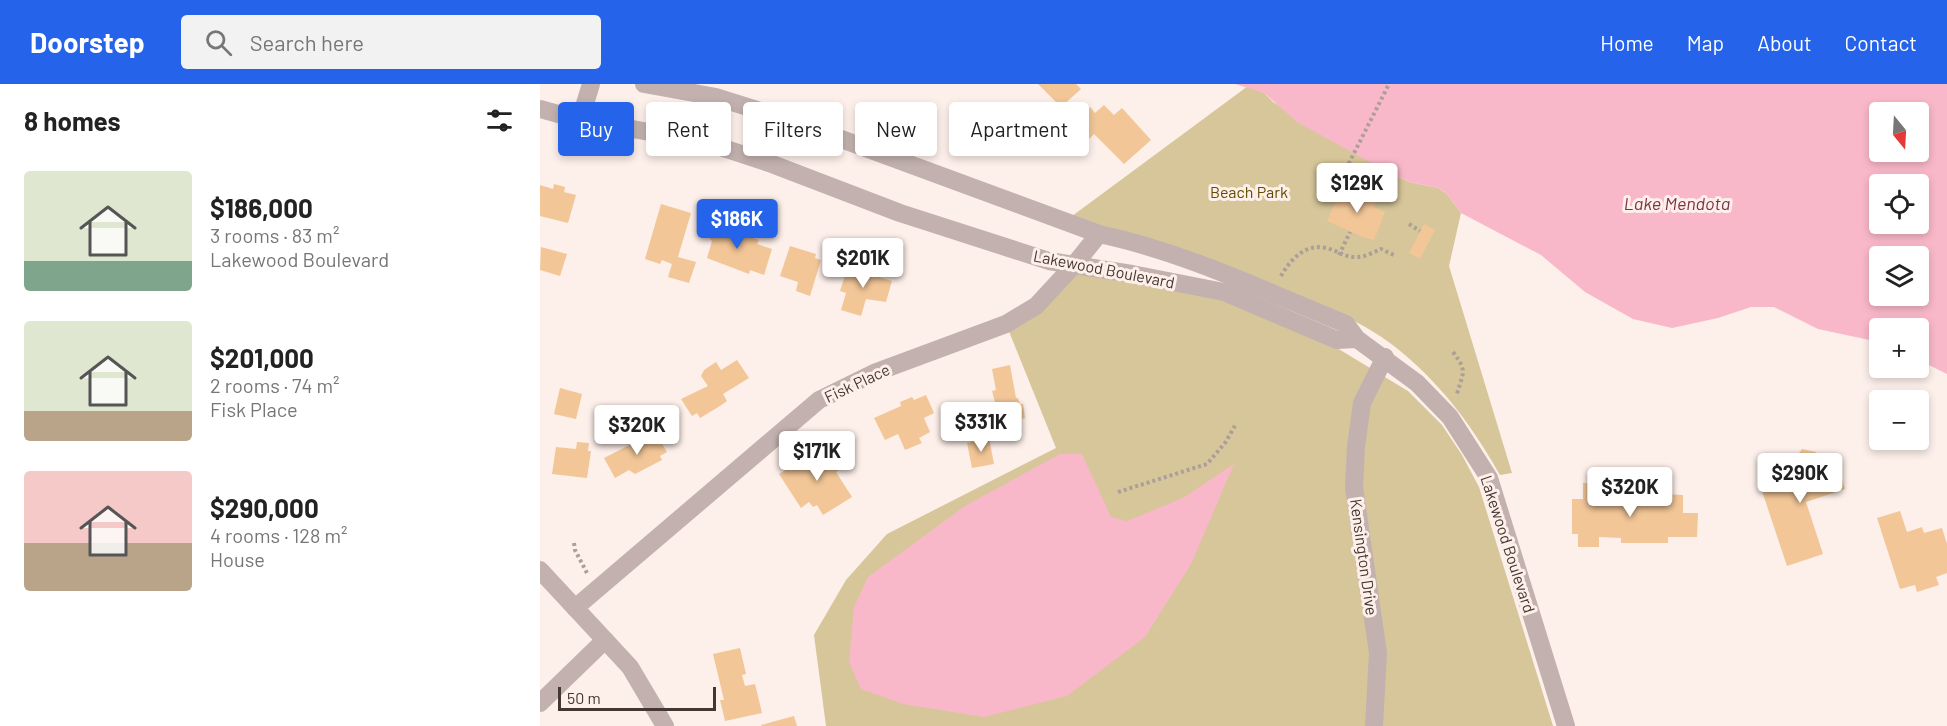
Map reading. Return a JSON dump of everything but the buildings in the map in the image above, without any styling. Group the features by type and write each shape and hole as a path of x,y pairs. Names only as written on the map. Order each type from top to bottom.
{"street":[{"path":"586,102 591,84"},
{"name":"Lakewood Boulevard","path":"644,84 716,97 795,122 1099,234 1142,243 1241,280 1346,324 1357,339 1417,382 1450,417 1489,478 1566,726"},
{"name":"Lakewood Boulevard","path":"540,109 558,114"},
{"name":"Lakewood Boulevard","path":"634,129 702,141 772,164 900,213 1049,261 1224,292 1337,339 1357,339"},
{"name":"Fisk Place","path":"575,608 819,400 874,373 1006,324 1036,306 1099,234"},
{"name":"Kensington Drive","path":"1374,726 1378,653 1354,487 1356,447 1362,403 1384,357"},
{"path":"540,570 630,667 665,726"},
{"path":"540,703 605,640"}],"path":[{"path":"1346,169 1389,84"},
{"path":"1409,224 1420,231"},
{"path":"1339,255 1350,232"},
{"path":"1279,280 1290,260 1311,248 1327,248 1339,255 1358,257 1381,249 1394,255"},
{"path":"1453,352 1464,369 1464,378 1457,394"},
{"path":"1118,492 1207,464 1225,443 1236,424"},
{"path":"574,543 575,550 596,590"}],"green space":[{"name":"Beach Park","path":"1248,86 1264,93 1273,102 1377,166 1409,182 1438,188 1447,194 1461,213 1449,266 1512,473 1500,475 1480,442 1446,396 1405,355 1366,327 1301,299 1064,222"},
{"path":"1074,265 1185,285 1337,348 1408,391 1442,425 1462,455 1479,487 1553,726 826,726 814,635 846,580 887,534 1056,448 1006,324"}],"water":[{"name":"Lake Mendota","path":"1235,84 1947,84 1947,374 1929,365 1929,318 1869,318 1869,340 1818,329 1774,307 1751,307 1718,318 1672,328 1633,319 1585,292 1541,255 1461,213 1447,194 1438,188 1409,182 1297,122 1264,93"},
{"path":"1060,454 1082,454 1111,517 1127,521 1183,498 1234,464 1191,564 1145,637 1067,696 984,717 903,704 861,689 849,662 854,607 868,577 965,506"}]}
